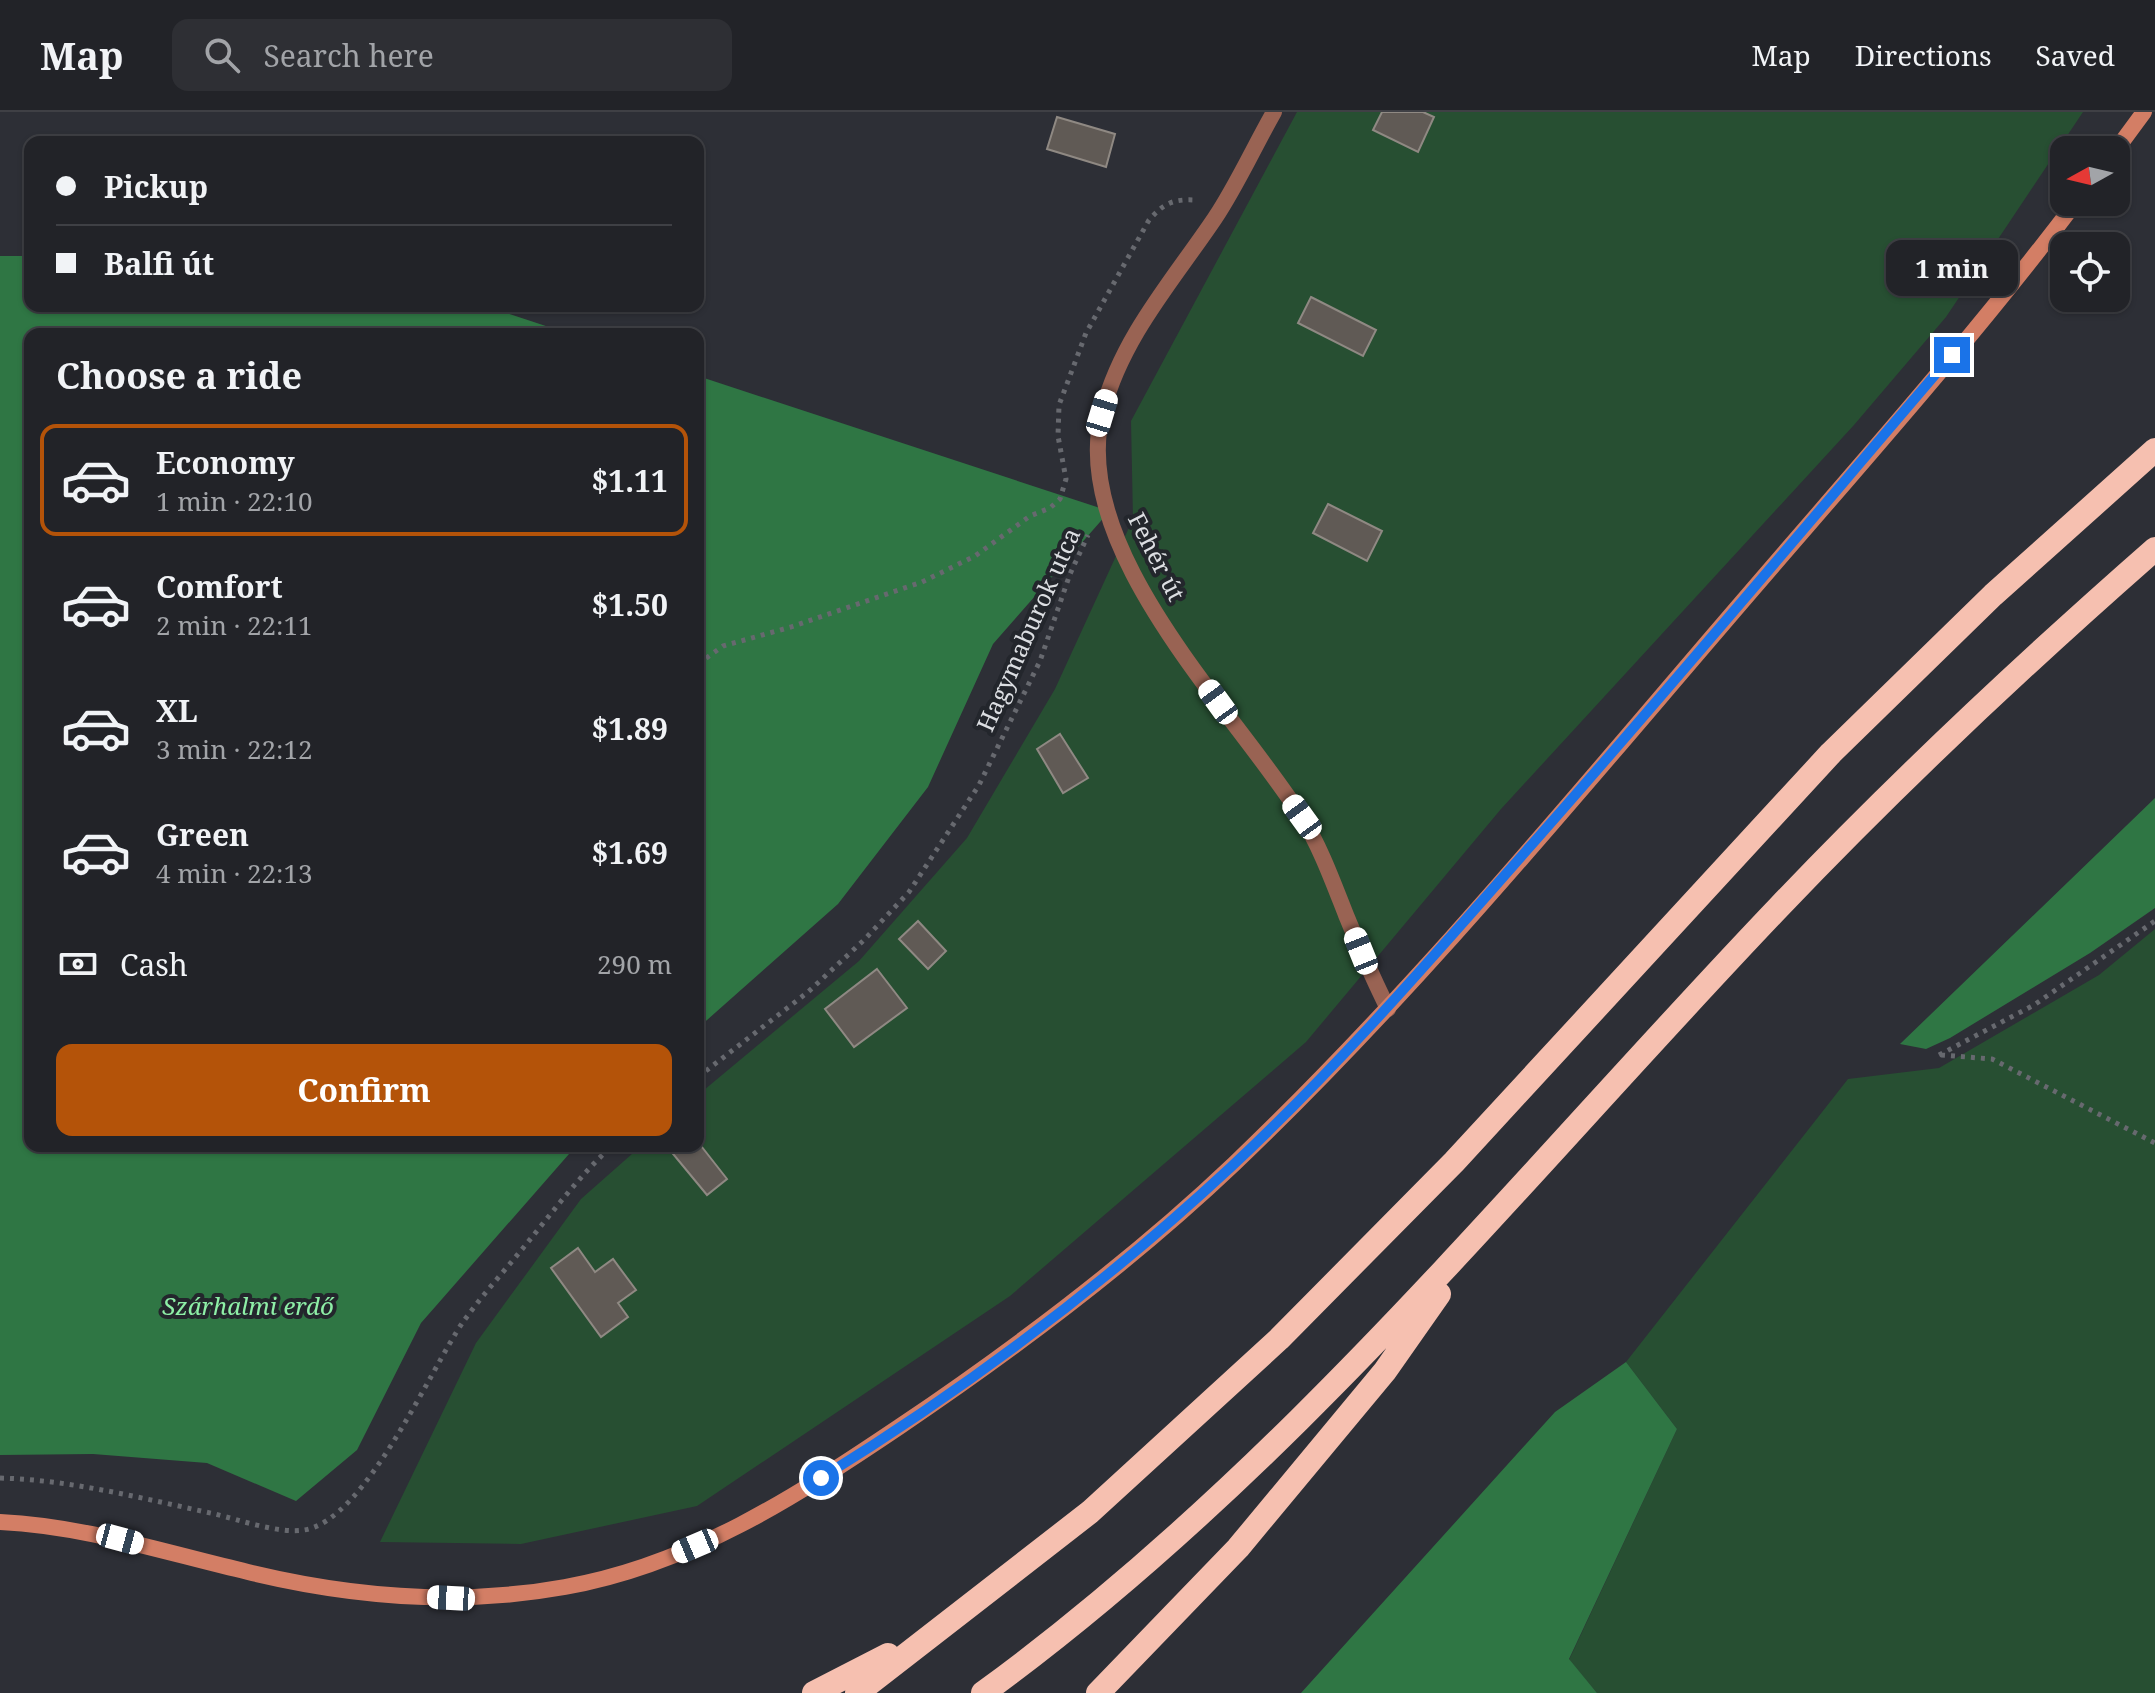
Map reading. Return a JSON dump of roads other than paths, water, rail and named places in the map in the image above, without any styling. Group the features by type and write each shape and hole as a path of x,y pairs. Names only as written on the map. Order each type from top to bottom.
{"highway":[{"path":"857,1693 1090,1512 1279,1339 1454,1162 1831,753 1993,595 2155,450"},
{"path":"983,1693 1105,1597 1237,1482 1486,1228 1813,873 2051,640 2155,549"},
{"path":"1098,1693 1238,1548 1385,1371 1486,1228"},
{"path":"814,1693 933,1632"}],"main road":[{"path":"2126,136 2144,112"},
{"path":"0,1522 120,1539 331,1589 451,1598 505,1595 567,1587 642,1568 747,1524 846,1463 983,1371 1115,1268 1231,1166 1388,1009 1622,742 2028,266 2066,216"}],"street":[{"name":"Fehér út","path":"1274,112 1217,215 1132,340 1111,383 1102,413 1098,448 1099,479 1107,514 1138,580 1168,633 1302,817 1388,1009"}],"park label":[{"name":"Szárhalmi erdő","path":"248,1307"}]}
